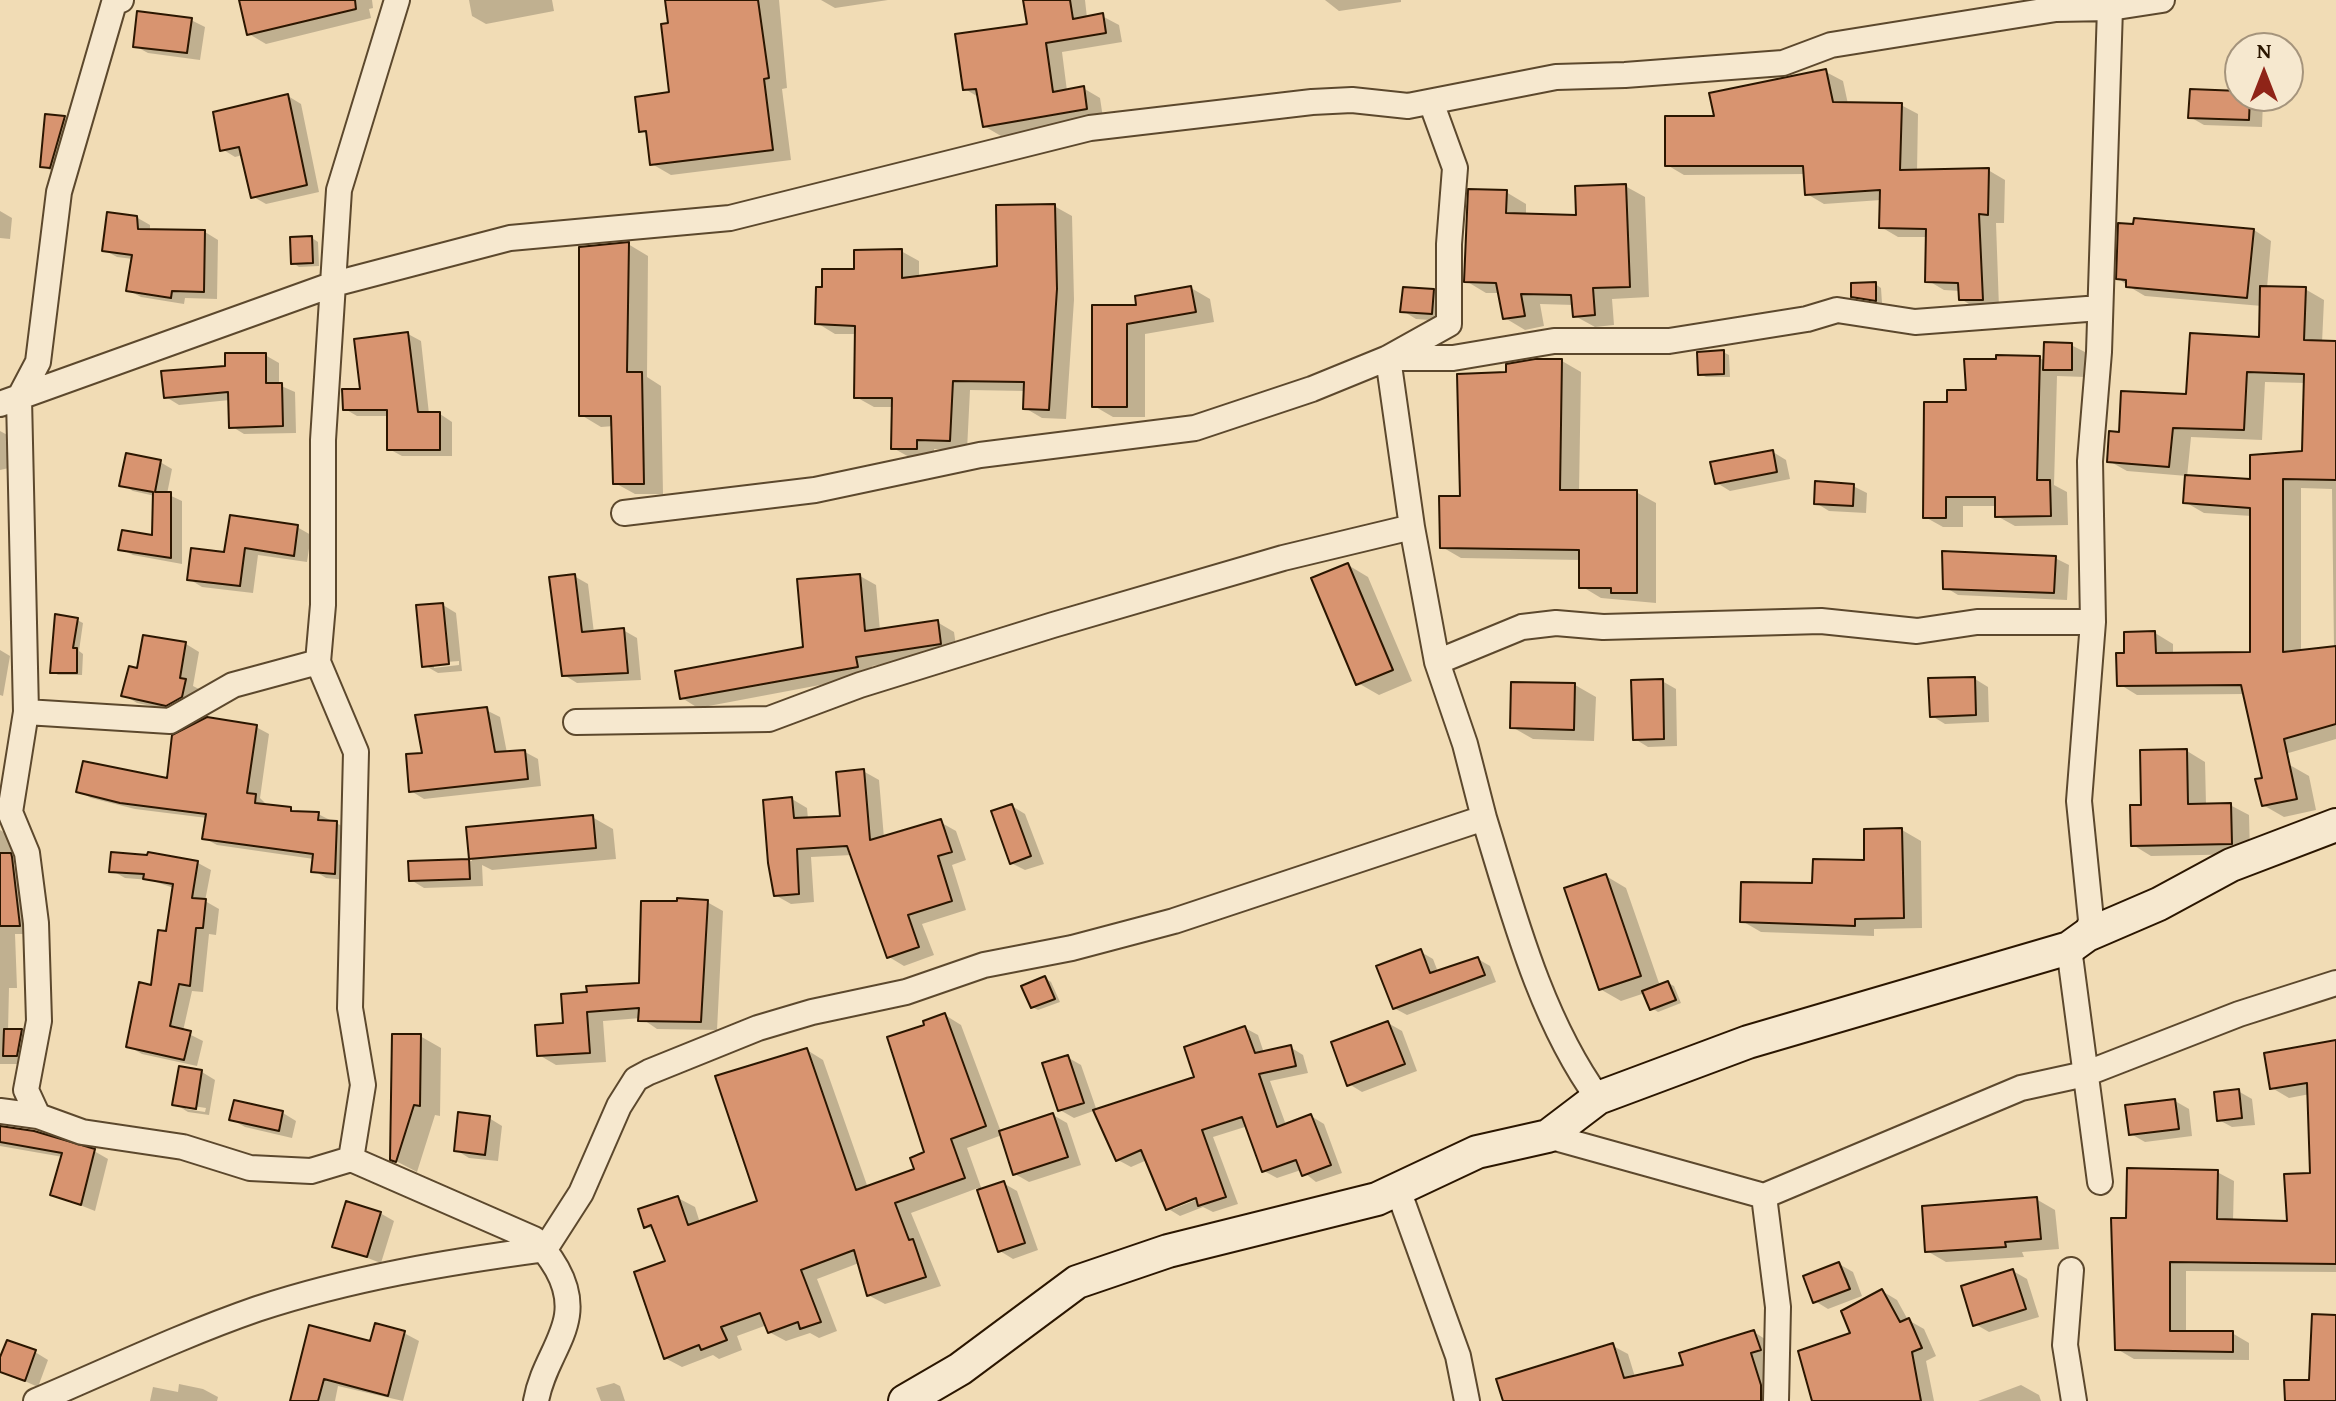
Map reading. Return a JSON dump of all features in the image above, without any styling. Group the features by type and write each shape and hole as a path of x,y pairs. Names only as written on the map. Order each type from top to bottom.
{"street":[{"path":"38,1116 26,1090 39,1021 36,923 27,853 5,810 26,712 9,401 38,362 59,192 114,3 121,0"},
{"path":"351,1159 363,1085 350,1008 356,752 318,662 323,605 323,440 339,190 397,0"},
{"path":"9,401 334,284 510,238 730,218 1090,128 1312,102 1352,100 1408,106 1556,77 1783,63 1831,45 2056,9 2110,8 2162,0"},
{"path":"2100,1182 2085,1074 2078,942 2091,920 2079,801 2093,622 2090,461 2100,308 2110,8"},
{"path":"624,513 815,490 980,455 1195,428 1312,389 1388,358 1449,324 1455,168 1431,102"},
{"path":"1388,358 1453,358 1554,341 1669,341 1807,319 1837,310 1915,322 2100,308"},
{"path":"1388,358 1412,527 1437,662 1465,744 1507,897 1574,1064 1598,1098"},
{"path":"576,722 769,719 860,685 1069,620 1283,558 1412,527"},
{"path":"1437,662 1522,627 1556,623 1603,627 1821,621 1917,631 1977,622 2093,622"},
{"path":"26,712 170,721 233,685 318,662"},
{"path":"36,1401 242,1315 304,1295 461,1260 545,1249 581,1193 619,1106 636,1079 660,1067 798,1016 906,992 984,965 1072,948 1174,921 1484,818"},
{"path":"905,1401 960,1369 1077,1282 1168,1251 1355,1205 1477,1152 1548,1136 1598,1098 1748,1042 2078,942 2159,904 2231,865 2336,825"},
{"path":"1548,1136 1764,1196 2021,1088 2085,1074 2239,1014 2336,983"},
{"path":"0,1111 38,1116 82,1132 183,1147 250,1168 311,1171 351,1159 534,1239 545,1249 566,1286 569,1318 536,1401"},
{"path":"1397,1187 1458,1356 1467,1401"},
{"path":"1764,1196 1778,1307 1776,1401"},
{"path":"2071,1270 2065,1345 2074,1401"}],"building":[{"path":"239,0 355,0 356,9 247,35"},
{"path":"665,0 758,0 769,78 764,79 773,150 650,165 646,131 639,132 635,97 669,92 661,24 668,23"},
{"path":"1023,0 1070,0 1073,19 1103,13 1106,33 1046,43 1053,92 1084,86 1087,109 983,127 976,89 963,90 955,34 1027,24"},
{"path":"137,11 192,18 187,53 133,47"},
{"path":"1826,69 1833,102 1902,103 1900,170 1989,168 1988,215 1979,214 1983,300 1959,300 1958,283 1925,282 1926,229 1879,228 1880,190 1805,195 1803,166 1665,166 1665,116 1714,116 1709,93"},
{"path":"2190,89 2224,90 2224,112 2249,112 2249,120 2188,118"},
{"path":"288,94 307,185 251,198 239,147 220,151 213,112"},
{"path":"45,114 65,116 50,168 40,167"},
{"path":"1626,184 1630,287 1593,288 1595,315 1573,317 1571,295 1521,294 1525,316 1503,319 1496,283 1464,282 1468,189 1507,190 1506,213 1576,215 1575,186"},
{"path":"1055,204 1057,289 1049,410 1023,409 1024,382 953,381 950,441 917,440 917,449 891,449 892,398 854,398 855,326 815,324 816,287 822,287 822,269 854,269 854,250 902,249 902,278 997,266 996,205"},
{"path":"107,212 137,216 138,229 205,230 204,292 172,291 171,298 126,291 132,255 102,251"},
{"path":"2134,218 2254,229 2247,298 2126,287 2126,280 2116,279 2118,223 2133,224"},
{"path":"312,236 313,263 291,264 290,237"},
{"path":"629,242 627,372 642,372 644,484 613,484 611,416 579,416 579,247"},
{"path":"1876,282 1876,301 1851,297 1851,283"},
{"path":"1191,286 1196,312 1127,324 1127,407 1092,407 1092,305 1136,305 1135,296"},
{"path":"2260,286 2306,287 2304,340 2336,341 2336,480 2283,479 2283,652 2336,646 2336,724 2284,739 2297,799 2262,806 2255,779 2262,778 2241,685 2117,686 2116,653 2124,653 2124,632 2155,631 2156,653 2250,652 2250,508 2183,503 2185,475 2250,479 2250,455 2302,451 2304,374 2247,372 2244,430 2173,428 2169,467 2107,462 2109,431 2119,432 2121,391 2186,394 2190,333 2259,337"},
{"path":"1403,287 1434,289 1432,314 1400,312"},
{"path":"408,332 418,412 440,412 440,450 387,450 387,410 343,410 342,389 360,389 354,339"},
{"path":"2044,342 2072,343 2072,370 2043,370"},
{"path":"1724,350 1724,374 1698,375 1697,352"},
{"path":"225,353 266,353 266,383 282,383 283,426 229,428 228,392 164,398 161,371 225,366"},
{"path":"1996,355 2040,356 2037,480 2050,480 2051,516 1995,517 1995,497 1946,497 1946,518 1923,518 1924,402 1947,402 1947,390 1966,390 1964,359 1996,359"},
{"path":"1535,359 1562,359 1560,490 1637,490 1637,593 1611,593 1611,588 1579,588 1579,550 1440,548 1439,496 1460,496 1457,374 1506,372 1506,364"},
{"path":"1773,450 1777,472 1715,484 1710,462"},
{"path":"126,453 161,460 155,492 171,492 171,558 118,550 122,530 152,535 153,492 119,486"},
{"path":"1815,481 1854,484 1853,506 1814,504"},
{"path":"230,515 298,525 294,556 245,548 240,586 187,580 191,548 224,552"},
{"path":"1942,551 2056,556 2054,593 1943,589"},
{"path":"1348,563 1393,670 1356,685 1311,578"},
{"path":"575,574 582,632 624,628 628,673 562,676 549,577"},
{"path":"860,574 865,631 938,620 941,644 856,657 858,667 680,699 675,671 803,647 797,579"},
{"path":"443,603 449,664 422,667 416,605"},
{"path":"55,614 78,618 73,648 77,648 77,673 50,673"},
{"path":"143,635 186,642 180,678 186,679 182,697 166,706 121,696 129,666 137,668"},
{"path":"1975,677 1976,715 1930,717 1928,678"},
{"path":"1663,679 1664,739 1633,740 1631,680"},
{"path":"1511,682 1575,683 1574,730 1510,728"},
{"path":"487,707 495,752 525,750 528,779 409,792 406,754 422,753 415,715"},
{"path":"207,717 257,725 247,793 256,794 255,803 291,807 291,811 319,812 318,820 337,821 335,874 311,872 313,854 202,839 206,814 120,803 76,792 83,761 167,778 172,735"},
{"path":"2187,749 2188,804 2231,803 2232,844 2131,846 2130,805 2141,805 2140,750"},
{"path":"864,769 870,840 941,819 952,852 938,856 952,901 908,915 919,947 887,958 847,846 797,849 799,894 774,896 768,863 763,800 792,797 794,818 840,816 836,772"},
{"path":"1012,804 1031,856 1010,864 991,811"},
{"path":"593,815 596,848 469,859 466,827"},
{"path":"1902,828 1904,918 1855,919 1855,926 1740,922 1741,882 1812,883 1813,859 1864,860 1864,829"},
{"path":"111,852 147,855 148,852 198,861 192,898 206,899 203,928 196,928 190,986 179,984 170,1026 191,1031 184,1060 126,1047 139,982 151,985 158,930 166,931 173,884 143,879 144,874 109,872"},
{"path":"0,853 11,853 20,926 0,926"},
{"path":"469,859 470,879 409,881 408,861"},
{"path":"1606,874 1641,976 1599,990 1564,888"},
{"path":"677,898 708,900 701,1022 638,1021 639,1008 587,1012 590,1053 537,1056 535,1025 563,1023 561,994 587,992 586,986 639,983 641,901 677,901"},
{"path":"1421,949 1430,973 1478,957 1485,975 1393,1009 1376,966"},
{"path":"1045,976 1055,999 1031,1008 1021,986"},
{"path":"1668,981 1676,1000 1650,1010 1642,991"},
{"path":"945,1013 986,1126 951,1139 965,1178 895,1203 909,1240 913,1239 926,1277 867,1296 854,1250 801,1270 821,1322 800,1329 798,1322 768,1333 760,1313 721,1327 727,1340 701,1350 699,1345 664,1359 634,1272 665,1261 651,1225 644,1228 638,1209 678,1196 688,1225 757,1201 715,1076 807,1048 856,1190 914,1169 910,1158 924,1152 887,1037 924,1025 923,1021"},
{"path":"1388,1021 1405,1064 1347,1086 1331,1042"},
{"path":"1245,1026 1255,1053 1291,1045 1296,1066 1259,1074 1277,1127 1311,1114 1331,1165 1302,1176 1296,1160 1262,1172 1242,1117 1202,1130 1226,1197 1198,1206 1196,1198 1166,1210 1141,1150 1116,1161 1093,1110 1194,1077 1184,1047"},
{"path":"4,1029 22,1029 17,1056 3,1056"},
{"path":"392,1034 421,1034 420,1106 414,1105 396,1162 390,1160"},
{"path":"2336,1040 2336,1264 2170,1262 2170,1331 2233,1331 2233,1352 2115,1350 2111,1218 2126,1218 2127,1168 2218,1170 2217,1219 2287,1221 2284,1174 2310,1173 2307,1083 2270,1089 2264,1053"},
{"path":"1068,1055 1084,1103 1058,1111 1042,1063"},
{"path":"179,1066 202,1070 196,1109 172,1105"},
{"path":"2239,1089 2242,1118 2217,1121 2214,1092"},
{"path":"2175,1099 2179,1129 2129,1135 2125,1105"},
{"path":"234,1100 283,1111 279,1131 229,1120"},
{"path":"458,1112 490,1116 485,1155 454,1151"},
{"path":"1053,1113 1068,1157 1013,1175 999,1131"},
{"path":"0,1126 34,1131 95,1149 81,1205 50,1195 62,1153 0,1142"},
{"path":"1004,1181 1025,1243 998,1252 977,1190"},
{"path":"2037,1197 2041,1239 2005,1242 2006,1247 1925,1252 1922,1206"},
{"path":"346,1201 381,1212 367,1257 332,1247"},
{"path":"1839,1262 1850,1289 1813,1303 1803,1276"},
{"path":"2013,1269 2026,1309 1973,1326 1961,1286"},
{"path":"1882,1289 1900,1322 1909,1318 1922,1348 1912,1352 1921,1401 1812,1401 1798,1351 1850,1333 1841,1311"},
{"path":"2312,1314 2336,1315 2336,1401 2285,1401 2284,1380 2309,1380"},
{"path":"375,1323 405,1331 388,1396 324,1379 318,1401 290,1401 309,1325 370,1341"},
{"path":"1754,1330 1761,1350 1751,1353 1761,1385 1761,1401 1503,1401 1496,1379 1613,1343 1624,1378 1683,1365 1679,1353"},
{"path":"7,1340 36,1350 25,1381 0,1372 0,1357"}]}
